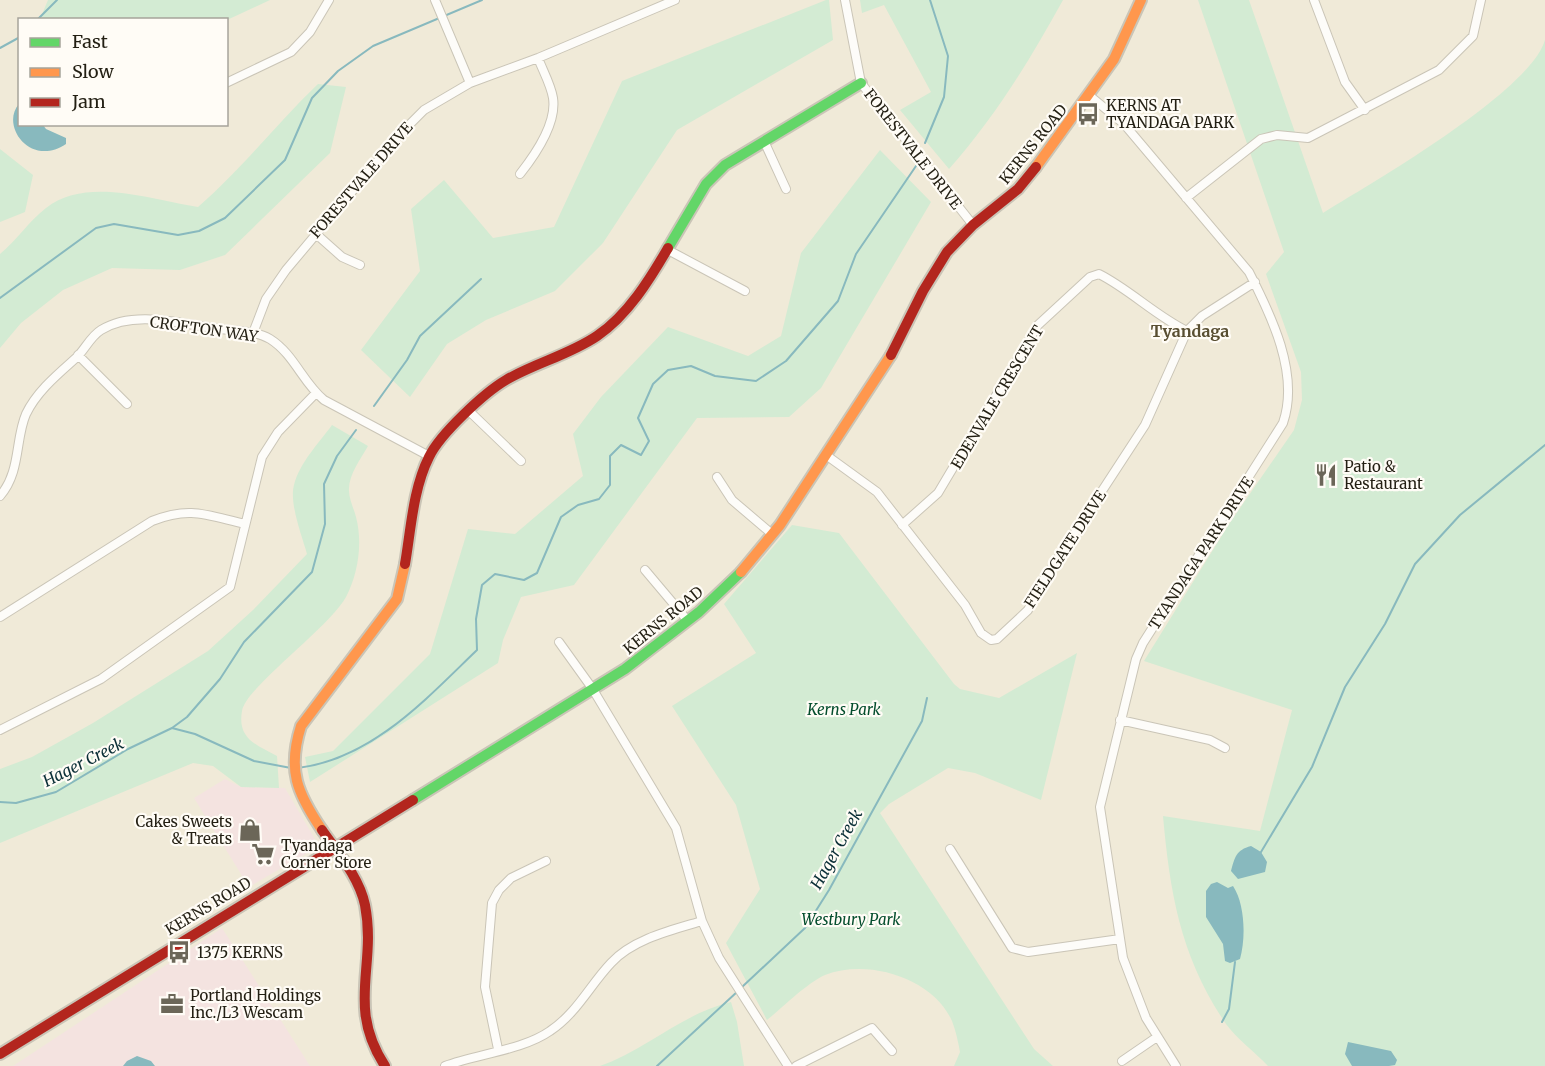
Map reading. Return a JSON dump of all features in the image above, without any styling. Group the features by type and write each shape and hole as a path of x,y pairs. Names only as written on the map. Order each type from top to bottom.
{"street":[{"path":"228,82 291,52 310,32 329,0"},
{"path":"435,0 470,83"},
{"name":"FORESTVALE DRIVE","path":"253,333 266,299 315,233 402,132 424,110 470,83 538,58 675,0"},
{"name":"FORESTVALE DRIVE","path":"845,0 861,83 973,225"},
{"name":"KERNS ROAD","path":"0,1054 210,922 335,849 625,669 688,621 736,577 771,534 893,352 934,272 947,252 973,225 1018,189 1090,96 1114,59 1141,0"},
{"path":"1314,0 1345,82 1365,110"},
{"path":"1186,198 1261,138 1277,135 1308,138 1439,70 1473,36 1481,0"},
{"path":"520,174 533,157 551,121 553,99 538,58"},
{"path":"385,1066 372,1042 364,1017 365,910 360,889 302,799 292,774 293,742 301,726 382,622 397,599 417,492 429,456 468,410 506,381 567,354 599,335 628,307 668,250 706,184 725,165 861,83"},
{"name":"TYANDAGA PARK DRIVE","path":"1090,96 1124,124 1241,260 1254,282 1290,380 1288,407 1283,423 1143,643 1136,659 1120,720 1100,807 1120,939 1130,978 1146,1018 1176,1066"},
{"path":"764,141 786,189"},
{"path":"315,233 342,257 360,265"},
{"path":"668,250 745,291"},
{"name":"EDENVALE CRESCENT","path":"902,525 938,493 1038,325 1090,277 1100,274 1109,279 1120,289 1187,331"},
{"name":"FIELDGATE DRIVE","path":"826,455 877,492 965,605 981,633 991,640 1002,636 1028,610 1040,586 1146,425 1187,331 1202,316 1254,282"},
{"name":"CROFTON WAY","path":"0,496 8,483 19,452 26,416 43,390 78,356 99,331 128,321 161,321 253,333 269,338 288,354 316,393 356,419 429,456"},
{"path":"78,356 127,404"},
{"path":"0,730 101,679 230,587 236,573 245,524 262,458 278,432 316,393"},
{"path":"468,410 520,461"},
{"path":"717,477 732,500 771,534"},
{"path":"0,617 152,521 176,512 198,513 245,524"},
{"path":"645,570 688,621"},
{"path":"560,642 592,688 676,828 702,921 718,958 788,1066"},
{"path":"1120,720 1210,740 1225,748"},
{"path":"950,849 1012,948 1028,952 1120,939"},
{"path":"498,1049 485,987 492,903 499,890 511,878 546,861"},
{"path":"445,1066 526,1042 556,1027 576,1008 612,962 634,946 702,921"},
{"path":"796,1066 872,1028 892,1051"},
{"path":"1122,1061 1157,1037"}],"shaded area":[{"path":"225,779 241,787 285,788 319,846 249,887 194,798"},
{"path":"222,928 310,1066 13,1066"}],"green space":[{"path":"48,0 270,0 228,20 40,18"},
{"path":"829,0 833,40 677,130 603,243 555,291 486,320 447,344 410,397 361,350 420,271 411,209 444,180 493,238 554,227 622,81"},
{"path":"860,0 1063,0 1011,88 982,129 949,169 900,110 931,92 884,5 862,13"},
{"path":"1198,0 1249,0 1323,213 1411,159 1481,110 1511,85 1533,61 1545,40 1545,1066 1268,1066 1226,1024 1198,975 1188,950 1174,899 1163,816 1260,831 1292,710 1144,661 1229,524 1294,430 1302,400 1301,372 1266,274 1284,252"},
{"path":"318,84 346,87 330,153 225,255 180,270 112,268 63,290 21,323 0,348 0,254 46,208 62,198 81,193 100,192 141,196 198,207 230,177"},
{"path":"0,149 33,175 25,212 0,222"},
{"path":"880,150 931,202 821,388 789,417 697,418 574,585 521,597 503,640 498,663 310,782 305,757 333,751 430,654 468,529 515,534 583,476 573,434 601,397 668,327 748,356 781,336 801,253"},
{"path":"332,425 368,446 349,485 359,537 354,578 346,597 337,610 257,688 242,711 241,721 246,735 250,740 277,756 279,788 241,787 213,766 193,763 0,843 0,769 32,757 93,723 208,651 253,610 307,554 293,501 294,485 305,461"},
{"name":"Kerns Park","path":"792,525 839,533 960,689 999,698 1077,653 1041,800 975,773 948,768 889,804 880,813 1034,1049 1053,1066 954,1066 960,1052 952,1021 943,1006 915,983 897,975 879,971 842,970 825,975 803,989 767,1020 726,943 760,889 736,805 672,706 756,653 724,604"},
{"path":"731,1002 737,1022 744,1066 600,1066 633,1051 697,1014"}],"water":[{"path":"18,106 18,126 44,126 66,138 66,144 53,150 41,151 30,147 16,132 13,122"},
{"path":"1251,846 1261,852 1267,862 1265,872 1238,879 1231,871 1235,858 1239,852"},
{"path":"1217,882 1228,888 1233,886 1242,911 1244,931 1240,959 1230,963 1225,961 1223,944 1206,917 1206,891 1211,884"},
{"path":"1348,1042 1391,1051 1397,1060 1395,1065 1352,1066 1345,1054"},
{"path":"137,1056 151,1061 155,1066 123,1066"}],"waterway":[{"path":"39,18 57,0"},
{"path":"0,298 96,228 114,224 178,235 199,231 225,218 285,160 312,98 338,71 373,46 482,0"},
{"path":"925,143 944,97 948,56 930,0"},
{"path":"0,48 18,38"},
{"path":"298,768 350,753 374,740 438,688 477,650 476,619 482,585 495,574 524,580 537,573 561,517 578,505 599,499 610,485 610,456 621,445 641,455 649,441 638,418 653,384 668,370 691,366 715,376 756,381 786,361 838,301 856,254 916,166"},
{"path":"374,406 407,360 420,336 481,279"},
{"path":"0,802 16,803 56,792 128,749 172,728 187,717 220,679 244,642 312,572 325,524 324,484 337,456 356,430"},
{"path":"1261,852 1312,767 1345,687 1385,624 1415,564 1460,515 1545,445"},
{"name":"Hager Creek","path":"742,987 805,928 829,890 922,721 927,698"},
{"path":"172,728 195,734 254,761 291,768"},
{"path":"1222,1022 1229,1009 1235,962"},
{"name":"Hager Creek","path":"657,1066 738,991"}],"traffic: fast":[{"path":"668,248 706,184 725,165 861,83"},
{"path":"413,800 625,669 699,612 741,572"}],"traffic: slow":[{"path":"1036,167 1114,59 1141,0"},
{"path":"741,572 780,525 891,355"},
{"path":"322,830 306,804 297,781 295,756 301,726 397,599 405,564"}],"traffic: jam":[{"path":"891,355 923,291 947,252 973,225 1018,189 1036,167"},
{"path":"405,564 419,482 429,457 452,426 475,404 506,380 586,343 619,318 654,272 668,248"},
{"path":"0,1054 413,800"},
{"path":"322,830 353,875 365,905 368,927 365,986 367,1024 373,1044 385,1066"}],"place":[{"name":"KERNS AT TYANDAGA PARK","path":"1088,114"},
{"name":"Patio & Restaurant","path":"1326,475"},
{"name":"Cakes Sweets & Treats","path":"250,830"},
{"name":"Tyandaga Corner Store","path":"263,854"},
{"name":"1375 KERNS","path":"179,952"},
{"name":"Portland Holdings Inc./L3 Wescam","path":"172,1004"}],"district":[{"name":"Tyandaga","path":"1190,331"}],"park label":[{"name":"Westbury Park","path":"851,919"}]}
